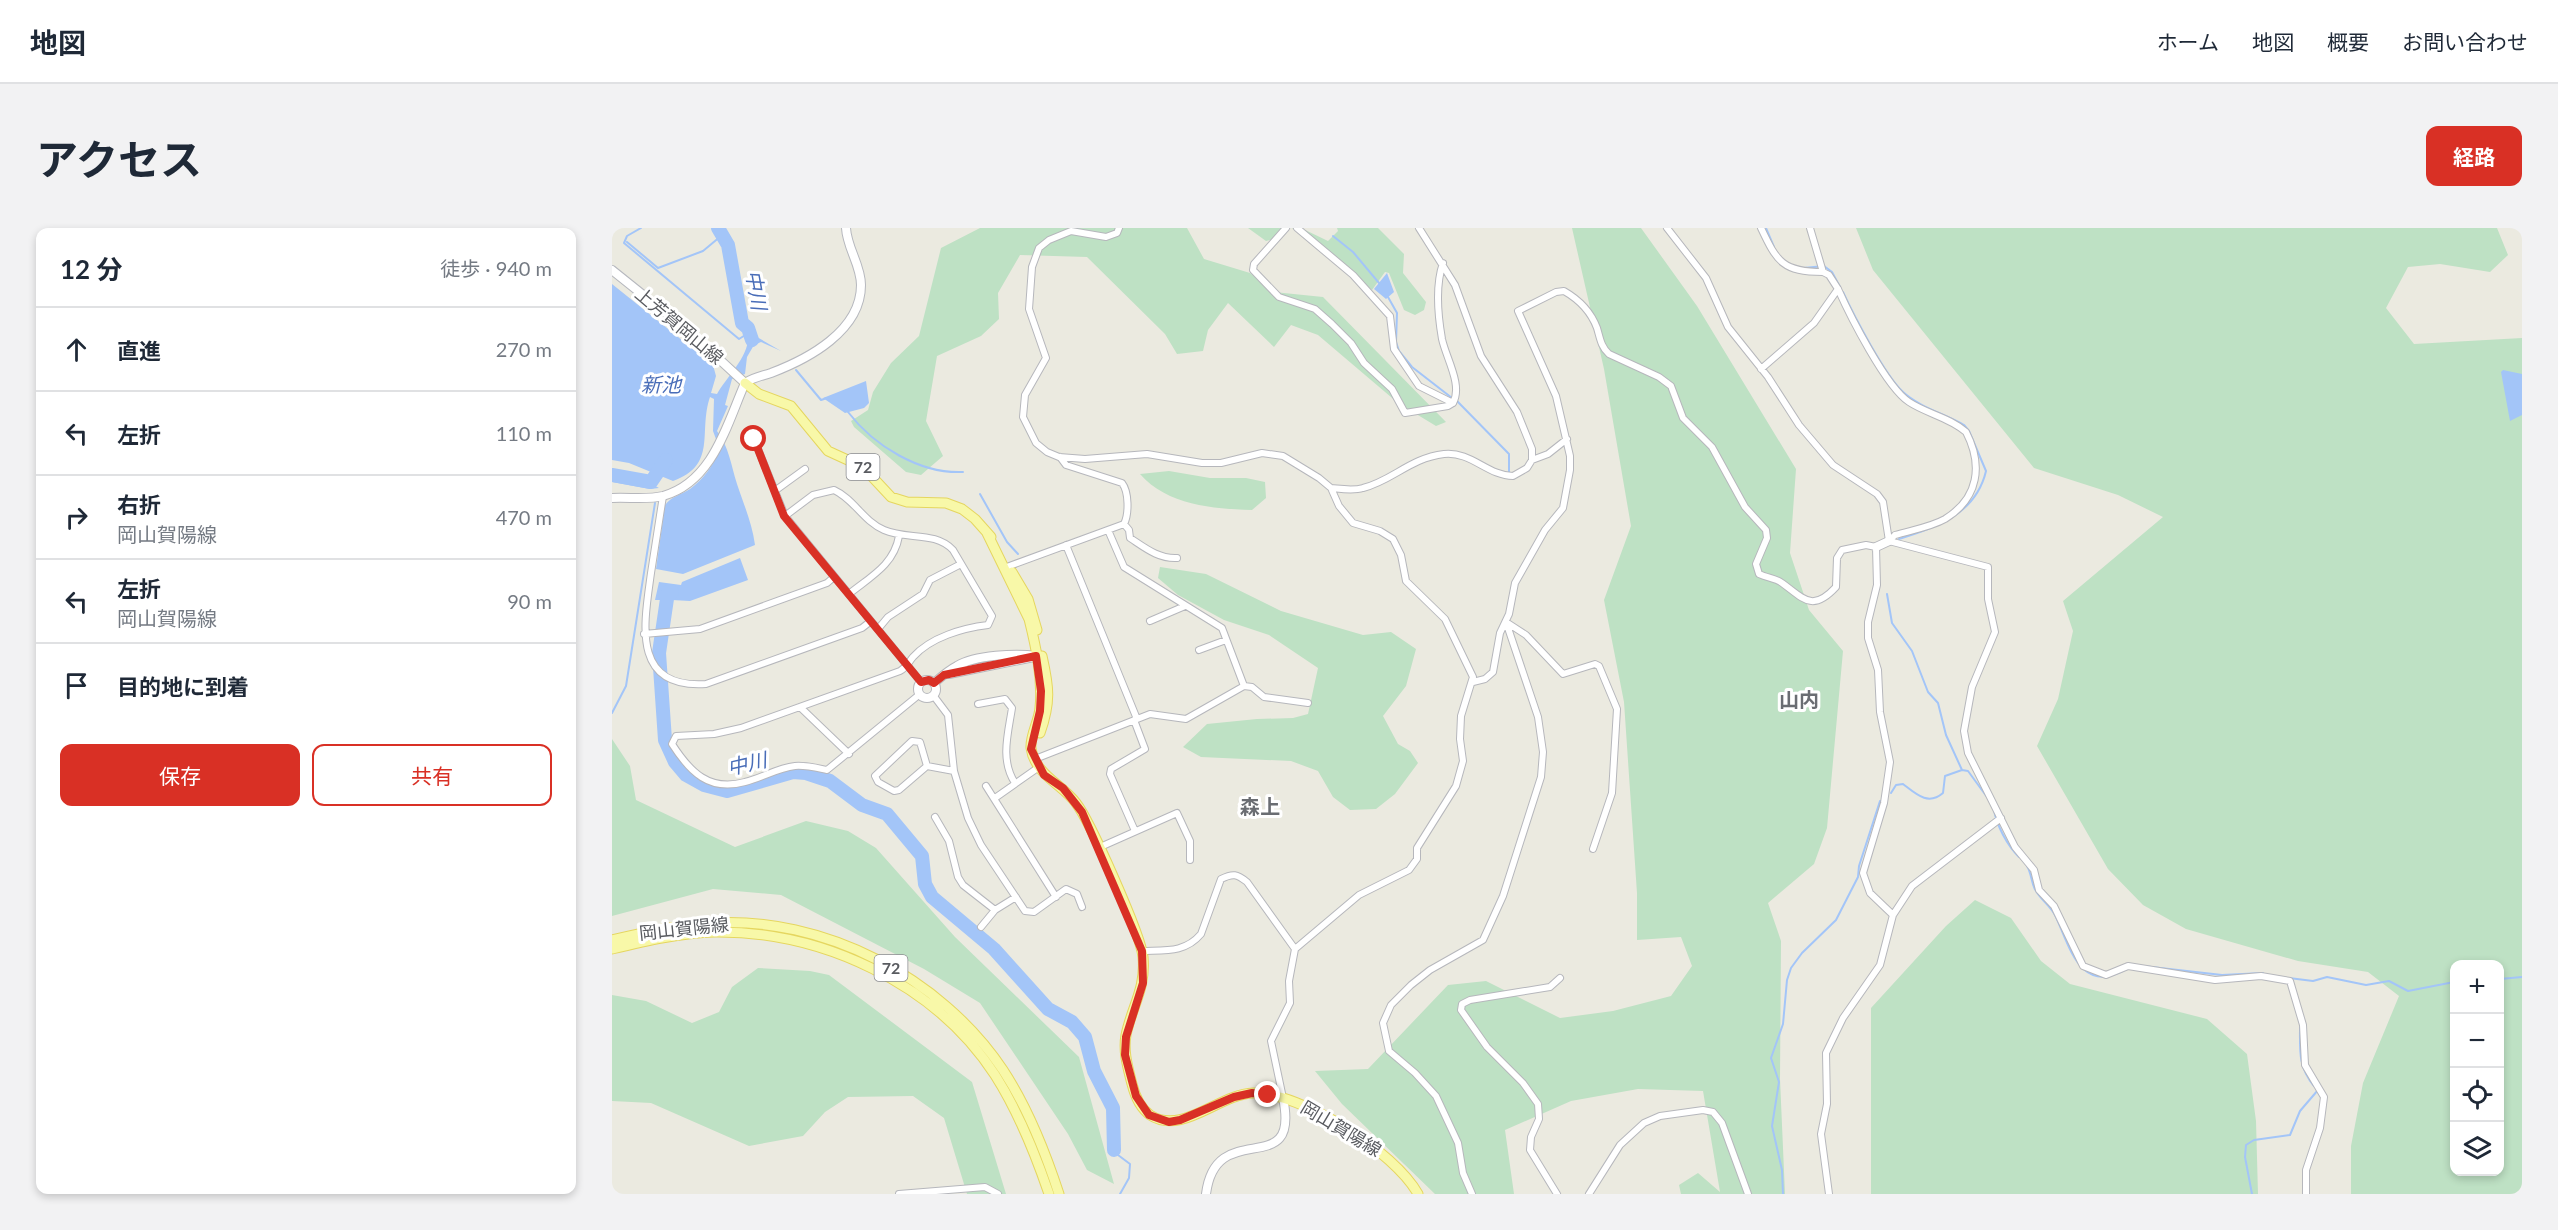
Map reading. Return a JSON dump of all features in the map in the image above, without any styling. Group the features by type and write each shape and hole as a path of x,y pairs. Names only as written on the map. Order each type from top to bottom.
{"main road":[{"path":"744,381 800,359 837,336 847,324 855,312 861,286 860,270 846,228"},
{"name":"上芳賀岡山線","path":"612,270 744,381"},
{"name":"72","path":"744,381 759,394 791,406 828,451 863,467 891,497 907,502 946,503 975,519 987,533 1006,567 1029,619 1039,655 1040,711 1031,749 1036,760"},
{"name":"岡山賀陽線","path":"1036,760 1044,775 1063,788 1077,803 1142,951 1143,983 1126,1037 1125,1055 1136,1096 1149,1115 1169,1122 1180,1120 1234,1097 1252,1093 1283,1098 1319,1112 1388,1158 1404,1173 1418,1194"},
{"name":"岡山賀陽線","path":"612,939 660,928 702,924 763,924 832,940 883,963 942,1003 985,1046 1019,1097 1059,1194"},
{"name":"岡山賀陽線","path":"612,949 664,937 713,932 762,934 829,950 882,974 940,1014 974,1047 1013,1105 1049,1194"}],"street":[{"path":"1119,228 1106,237 1082,231 1062,234 1039,248 1032,267 1029,309 1046,358 1025,395 1023,417 1036,443 1047,452 1059,457 1085,459 1147,454 1202,464 1221,463 1272,453 1319,478 1331,488 1339,507 1353,523 1380,531 1393,539 1401,555 1406,581 1445,620 1470,668 1473,682 1461,716 1460,739 1463,761 1456,786 1417,848 1417,860 1410,870 1359,895 1295,949 1289,981 1290,1003 1271,1041 1287,1119 1283,1136 1270,1146 1239,1150 1218,1163 1210,1175 1206,1194"},
{"path":"1286,228 1254,264 1253,270 1279,297 1315,309 1332,324 1351,343 1364,363 1392,389 1405,414 1448,406 1453,403 1457,393 1456,381 1446,358 1440,319 1443,263"},
{"path":"1297,228 1353,275 1390,316 1394,349 1419,386 1453,403"},
{"path":"1419,228 1443,263 1461,298 1481,356 1518,412 1532,449 1532,460"},
{"path":"1667,228 1706,278 1728,327 1761,369 1799,425 1828,461 1877,494 1882,502 1889,541"},
{"path":"1761,228 1772,252 1785,266 1794,270 1822,268"},
{"path":"1473,682 1485,679 1493,672 1500,633 1506,622 1515,583 1545,530 1565,501 1570,470 1567,439 1556,396 1518,311 1556,292 1564,291 1583,306 1596,326 1603,349 1609,354 1659,377 1671,386 1683,418 1712,447 1745,507 1766,530 1767,538 1756,564 1759,574 1781,582 1800,598 1808,601 1822,598 1836,587 1837,558 1842,549 1866,545 1876,547 1889,541 1895,535 1948,518 1970,494 1977,471 1966,432 1945,418 1907,401 1885,376 1838,289 1822,268 1810,228"},
{"path":"1761,369 1814,323 1838,289"},
{"path":"612,498 663,496 685,486 695,478 706,467 717,446 744,381"},
{"path":"754,439 776,490 784,516 921,682"},
{"path":"1331,488 1361,489 1407,464 1445,454 1468,456 1505,476 1521,473 1532,460 1548,454 1567,439"},
{"path":"1006,567 1124,524 1127,518 1125,487 1122,483 1066,465 1059,457"},
{"path":"776,490 805,470"},
{"path":"784,516 813,495 834,490 847,498 868,520 899,536 932,537 945,541 992,616 988,625 969,627 936,640 912,657 908,666 900,671 741,728 714,734 676,736 672,744 685,765 709,781 721,783 743,783 795,766 827,770 921,694"},
{"path":"663,496 644,634 645,648 656,668 664,674 690,685 706,684 862,628 871,621"},
{"path":"1124,524 1130,530 1130,538 1145,549 1170,558 1177,558"},
{"path":"1108,530 1124,567 1222,628 1244,686"},
{"path":"849,594 886,565 897,547 899,536"},
{"path":"1889,541 1988,567 1988,599 1995,632 1974,676 1964,731 1971,760 1998,821 2034,870 2038,890 2054,906 2083,966 2106,975 2133,966 2215,980 2261,976 2290,981 2301,1018 2304,1065 2324,1097 2320,1128 2306,1170 2306,1194"},
{"path":"1066,545 1145,749 1111,769 1110,774 1135,831"},
{"path":"1876,547 1877,585 1868,622 1868,638 1878,670 1880,712 1890,762 1884,803 1863,873 1870,893 1893,915"},
{"path":"878,629 888,617 923,594 930,580 961,564"},
{"path":"644,634 700,630 827,583 834,578"},
{"path":"1150,621 1185,606"},
{"path":"1506,622 1526,635 1563,674 1595,663 1599,666 1615,700 1617,709 1612,793 1593,849"},
{"path":"1472,1194 1463,1173 1458,1143 1436,1096 1415,1073 1389,1051 1383,1023 1392,1005 1411,985 1437,966 1484,940 1503,896 1541,777 1543,752 1538,717 1506,622"},
{"path":"1199,650 1226,640"},
{"path":"934,683 958,665 969,662 1018,653 1039,655"},
{"path":"929,680 934,683 936,688 933,695 927,698 921,694 919,687 921,682 929,680"},
{"path":"995,798 1015,783 1036,760 1150,714 1186,719 1244,686 1252,687 1264,697 1308,703"},
{"path":"933,695 948,715 954,771 968,818 981,845 1025,911 1034,912 1066,889 1073,890 1083,907"},
{"path":"978,704 1005,699 1012,708 1006,761 1008,773 1015,783"},
{"path":"800,707 849,754"},
{"path":"912,741 920,742 927,766 899,790 889,789 875,776 912,741"},
{"path":"927,766 954,771"},
{"path":"986,786 1056,897"},
{"path":"1098,848 1177,813 1190,842 1190,860"},
{"path":"935,817 949,841 958,877 963,885 995,910"},
{"path":"1829,1194 1821,1134 1827,1104 1824,1065 1826,1053 1843,1018 1880,965 1893,915 1912,886 1998,821"},
{"path":"1142,951 1176,950 1195,941 1201,934 1221,879 1230,874 1238,875 1247,882 1295,949"},
{"path":"981,927 995,910 1016,897"},
{"path":"1557,1194 1530,1150 1531,1137 1539,1119 1538,1104 1523,1083 1487,1047 1461,1010 1462,1004 1470,1000 1550,987 1560,978"},
{"path":"1589,1194 1620,1145 1644,1123 1660,1116 1703,1110 1713,1112 1722,1123 1748,1194"},
{"path":"899,1194 985,1187 998,1194"}],"green space":[{"path":"980,228 1187,228 1204,259 1250,273 1274,292 1323,297 1446,422 1436,426 1398,403 1318,335 1291,325 1274,347 1228,303 1208,330 1203,351 1177,354 1165,334 1087,257 1020,255 998,293 999,319 981,336 937,356 926,421 943,456 921,475 906,472 854,427 851,421 868,410 873,392 891,363 919,336 941,248"},
{"path":"1248,228 1284,228 1274,239 1266,241"},
{"path":"1292,228 1301,228 1328,241 1338,231 1337,228 1378,228 1404,254 1403,273 1426,302 1424,310 1415,315 1404,310 1389,273 1385,272 1372,290 1325,248"},
{"path":"1572,228 1641,228 1697,306 1796,469 1790,553 1809,610 1843,651 1827,828 1814,864 1768,903 1781,941 1780,1079 1785,1194 1681,1194 1679,1185 1698,1173 1720,1192 1703,1091 1638,1089 1571,1101 1505,1130 1514,1194 1435,1194 1342,1104 1315,1071 1368,1069 1448,985 1486,981 1560,1018 1613,1011 1671,996 1692,966 1681,937 1637,940 1637,893 1624,702 1604,600 1631,526 1604,369"},
{"path":"1856,228 2497,228 2508,255 2490,272 2440,264 2408,267 2386,308 2414,344 2522,338 2522,1194 2351,1194 2351,1146 2363,1083 2399,996 2368,972 2298,961 2186,929 2143,905 2108,869 2037,746 2058,699 2073,631 2063,601 2163,517 2118,495 2034,468 1873,270"},
{"path":"1169,471 1210,478 1246,478 1265,482 1266,498 1252,510 1207,506 1163,493 1140,474"},
{"path":"1160,567 1206,574 1281,611 1363,635 1391,632 1416,649 1406,686 1383,716 1398,744 1410,751 1418,763 1395,794 1376,809 1350,810 1333,797 1318,771 1291,761 1201,757 1183,747 1207,724 1293,718 1308,714 1318,668 1269,635 1224,620 1178,595 1158,578"},
{"path":"612,739 630,766 636,800 735,847 806,821 848,831 876,848 955,937 1079,1057 1114,1184 1087,1170 1068,1134 980,1003 924,969 781,895 713,889 612,916"},
{"path":"1975,900 2011,918 2041,961 2070,984 2207,1019 2247,1054 2256,1121 2258,1194 1871,1194 1871,1008 1946,926"},
{"path":"758,968 810,971 829,975 972,1082 1006,1194 967,1194 944,1118 913,1096 848,1097 825,1112 803,1136 749,1146 651,1103 612,1101 612,995 646,1001 692,1023 719,1012 732,987"}],"water":[{"path":"1387,273 1394,292 1386,299 1374,289"},
{"name":"新池","path":"612,284 713,365 716,376 711,393 717,394 747,347 747,330 741,325 754,328 757,337 781,351 761,342 754,345 747,357 745,374 732,379 725,405 728,406 717,431 729,456 755,545 683,574 656,569 665,505 700,481 720,450 713,431 714,399 710,397 701,457 696,466 687,474 673,481 629,463 612,460"},
{"path":"2503,370 2522,374 2522,415 2510,421 2501,372"},
{"path":"866,381 869,403 864,408 845,413 823,398"},
{"path":"612,471 641,478 659,488 650,489 612,482"},
{"path":"740,558 748,580 690,601 672,600 669,604 665,604 664,600 655,600 659,582 681,585 682,582"}],"waterway":[{"path":"641,228 627,236 624,243 739,339 750,332"},
{"name":"中川","path":"718,228 728,245 742,323 748,328 752,340"},
{"path":"1766,228 1774,247"},
{"path":"627,242 658,268 703,251 721,236"},
{"path":"1333,236 1353,252 1379,283"},
{"path":"1804,268 1824,266 1832,272 1840,287"},
{"path":"1843,292 1870,345 1896,384 1917,402 1964,425 1969,431 1986,471 1974,498 1953,517 1941,524 1899,539"},
{"path":"1388,297 1397,313 1396,342 1399,351 1412,367 1452,398"},
{"path":"796,370 821,400 827,398"},
{"path":"1457,401 1509,454 1509,472"},
{"path":"848,412 871,436 899,456 931,468 963,472"},
{"path":"612,475 651,482 666,460"},
{"path":"980,494 1007,542 1018,554"},
{"path":"612,713 626,686 655,503"},
{"name":"中川","path":"672,592 668,592 659,653 665,740 675,762 686,775 704,785 727,791 793,772 806,773 830,781 862,805 887,814 922,856 925,884 932,897 994,949 1048,1009 1072,1022 1085,1037 1094,1071 1113,1108 1114,1150"},
{"path":"1887,594 1892,623 1912,651 1928,692 1938,703 1946,735 1962,770 1968,771 1987,797"},
{"path":"1891,793 1896,785 1903,784 1927,799 1938,797 1943,793 1945,776 1962,770"},
{"path":"1783,1194 1782,1170 1772,1126 1779,1082 1771,1058 1783,1024 1787,980 1791,968 1802,953 1836,920 1858,877 1859,866 1880,801"},
{"path":"1994,810 2003,835 2019,857"},
{"path":"2027,866 2034,888 2054,913 2080,965 2088,973 2099,976 2111,976 2127,969"},
{"path":"2134,965 2222,975 2263,973"},
{"path":"2289,978 2313,981 2327,977 2366,985 2389,981 2408,991 2450,983"},
{"path":"2504,979 2522,977"},
{"path":"2300,1026 2300,1051 2303,1065 2314,1086"},
{"path":"2252,1194 2245,1157 2246,1145 2254,1140 2290,1135 2300,1111 2318,1090"},
{"path":"1118,1155 1130,1164 1129,1178 1120,1194"}],"district":[{"name":"山内","path":"1799,700"},
{"name":"森上","path":"1260,807"}],"route":[{"path":"754,439 776,490 784,516 921,682 929,680 934,683 944,675 1036,656 1040,677 1040,711 1031,749 1044,775 1063,788 1082,812 1142,951 1143,983 1140,999 1130,1020 1125,1055 1136,1096 1141,1105 1149,1115 1169,1122 1180,1120 1234,1097 1252,1093 1268,1095"}]}
